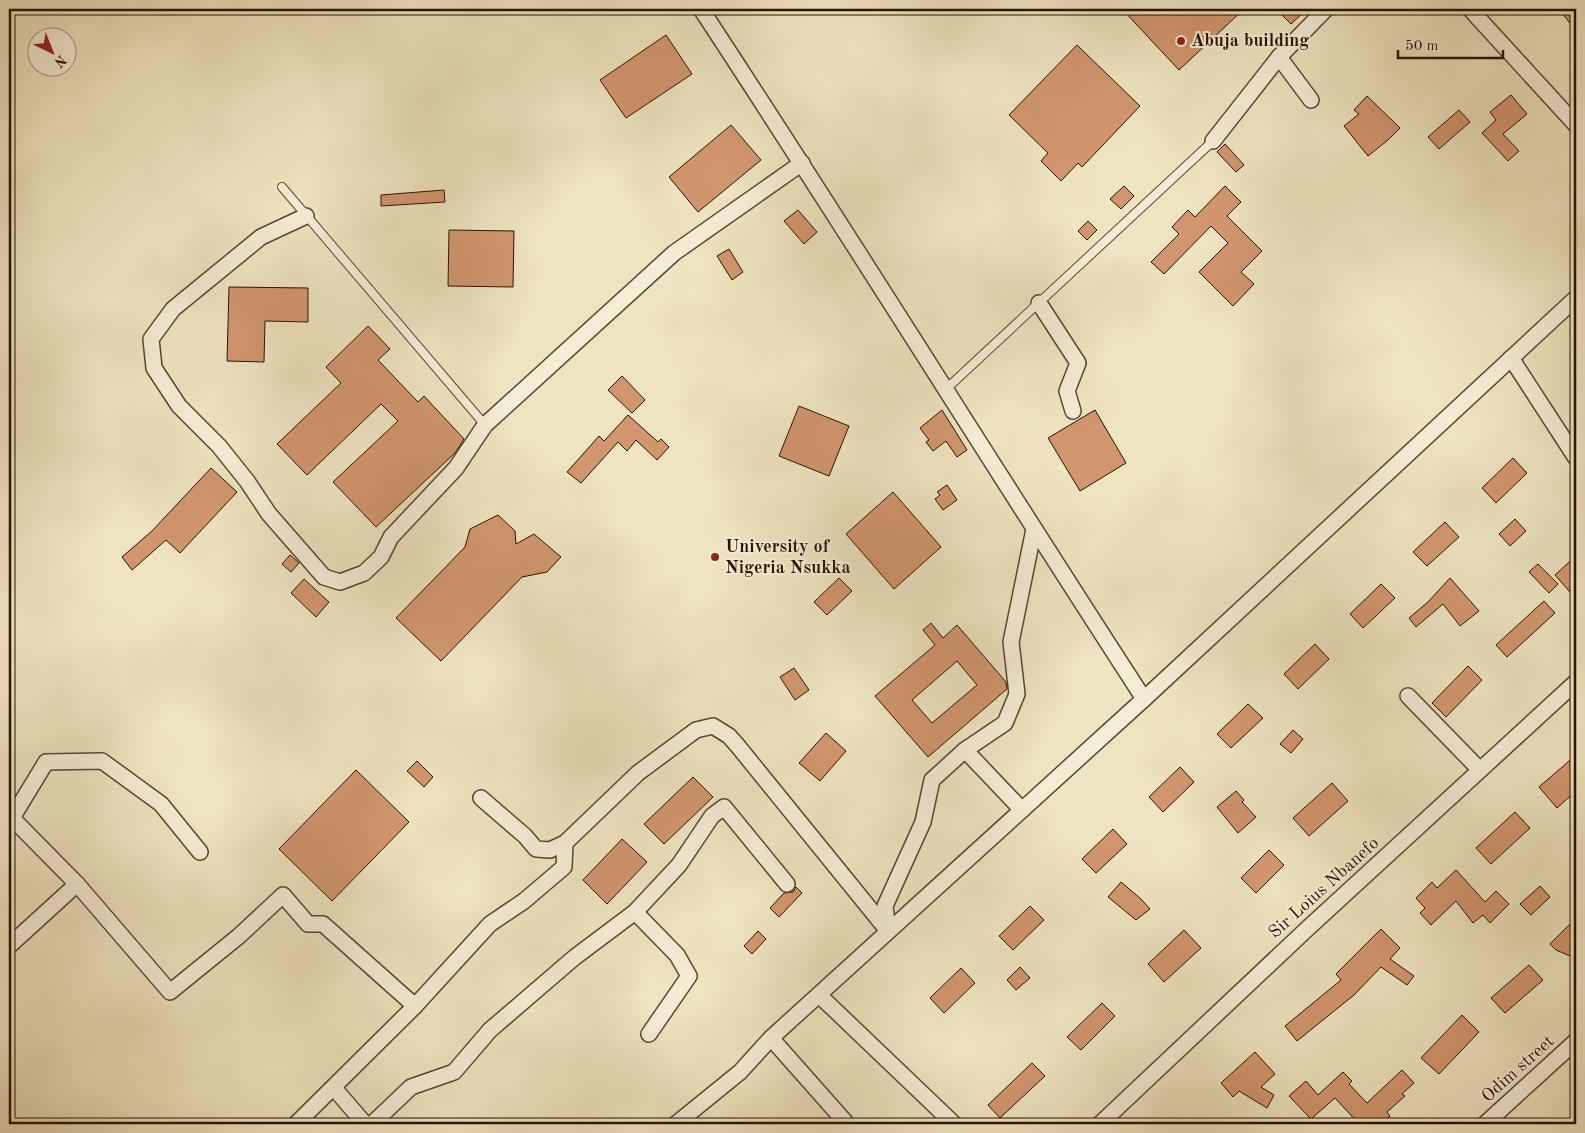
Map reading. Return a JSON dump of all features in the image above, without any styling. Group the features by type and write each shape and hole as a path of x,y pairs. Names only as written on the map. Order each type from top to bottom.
{"street":[{"path":"701,9 802,163 945,390 1144,699"},
{"path":"1213,141 1279,57 1326,9"},
{"path":"1470,9 1576,125"},
{"path":"1279,57 1311,100"},
{"path":"306,216 261,237 173,309 151,339 154,368 179,406 219,446 247,481 269,514 324,577 340,582 364,573 381,557 392,537 456,468 485,425 674,254 802,163"},
{"path":"676,1124 740,1072 771,1038 1144,699 1576,298"},
{"path":"1039,303 1078,363 1067,390 1073,411"},
{"path":"1511,358 1576,458"},
{"path":"888,932 885,906 923,822 932,780 965,750 1005,723 1016,694 1011,642 1034,529"},
{"name":"Sir Loius Nbanefo","path":"1100,1124 1307,929 1576,682"},
{"path":"1408,696 1480,770"},
{"path":"481,798 536,849 550,850 565,843 638,773 696,730 713,726 729,736 888,932"},
{"path":"965,750 1022,810"},
{"path":"200,852 161,804 102,760 46,762 10,816 77,884 170,992 239,936 283,895 308,924 323,924 415,1006"},
{"path":"372,1124 412,1087 454,1072 490,1030 575,957 635,912 679,865 712,816 724,806 787,884"},
{"path":"296,1124 415,1006 490,924 524,901 564,867 565,843"},
{"path":"9,946 77,884"},
{"path":"635,912 677,955 689,976 649,1034"},
{"path":"819,995 954,1124"},
{"path":"771,1038 847,1124"},
{"name":"Odim street","path":"1485,1124 1576,1041"},
{"path":"334,1088 365,1124"}],"lane":[{"path":"945,390 1213,141"},
{"path":"282,187 485,425"}],"building":[{"name":"Abuja building","path":"1122,9 1244,9 1179,70"},
{"path":"1276,9 1307,9 1291,24"},
{"path":"1559,9 1576,9 1576,31"},
{"path":"666,35 692,74 626,118 600,80"},
{"path":"1077,45 1140,106 1082,167 1078,163 1061,181 1041,161 1048,153 1009,115"},
{"path":"1511,95 1527,114 1503,134 1519,151 1508,161 1482,133 1496,120 1490,112"},
{"path":"1367,96 1400,128 1368,156 1344,126 1359,114 1354,110"},
{"path":"1459,110 1470,122 1439,149 1428,137"},
{"path":"731,125 761,160 698,212 669,177"},
{"path":"1225,144 1244,165 1236,172 1217,152"},
{"path":"1124,186 1134,196 1121,209 1110,199"},
{"path":"1225,186 1241,202 1227,216 1262,251 1241,272 1254,284 1233,306 1199,272 1228,243 1211,226 1164,274 1151,262 1179,234 1172,227 1188,210 1195,217"},
{"path":"444,190 445,202 381,206 381,195"},
{"path":"798,210 817,232 804,244 784,221"},
{"path":"1088,221 1097,230 1087,240 1078,231"},
{"path":"449,230 514,231 513,287 448,286"},
{"path":"729,249 743,272 732,280 717,256"},
{"path":"229,287 308,288 308,322 265,321 264,362 227,361"},
{"path":"368,326 390,349 378,360 418,402 424,396 464,439 455,453 376,527 333,482 398,421 381,404 307,475 277,444 341,383 326,367"},
{"path":"622,376 645,400 632,413 608,390"},
{"path":"799,406 849,426 829,476 779,456"},
{"path":"942,410 967,450 957,457 946,441 933,451 926,442 929,440 920,428"},
{"path":"1095,410 1126,463 1080,491 1048,438"},
{"path":"628,415 658,442 661,439 669,447 657,460 636,440 627,451 618,442 581,483 567,472 599,436 604,441"},
{"path":"1513,458 1527,473 1496,503 1482,488"},
{"path":"211,468 237,492 180,553 166,540 132,570 122,557 152,531"},
{"path":"947,485 957,500 943,510 935,499 940,495 937,492"},
{"path":"893,492 941,547 894,589 846,534"},
{"path":"498,515 515,531 516,544 534,534 561,557 547,572 522,577 441,661 396,618 465,547 470,529"},
{"path":"1515,519 1526,531 1510,546 1499,534"},
{"path":"1445,522 1459,537 1427,566 1413,552"},
{"path":"290,555 299,563 291,572 282,564"},
{"path":"1576,556 1576,599 1555,575"},
{"path":"1538,564 1558,584 1549,593 1529,572"},
{"path":"839,578 852,591 827,615 814,602"},
{"path":"1450,578 1479,611 1460,626 1443,604 1416,627 1409,618 1428,602"},
{"path":"304,579 329,602 316,617 291,593"},
{"path":"1381,584 1395,598 1363,628 1350,614"},
{"path":"1544,601 1555,613 1507,657 1496,645"},
{"path":"931,623 943,638 957,625 1006,682 1007,689 928,757 875,696 935,645 923,630","holes":["957,661 977,685 932,723 912,700"]},
{"path":"1315,644 1329,659 1298,689 1284,674"},
{"path":"1468,666 1482,680 1446,717 1432,703"},
{"path":"794,668 809,690 795,700 780,677"},
{"path":"1248,704 1263,718 1231,748 1217,734"},
{"path":"1293,730 1303,739 1291,753 1280,744"},
{"path":"826,733 846,751 820,781 799,763"},
{"path":"1576,755 1576,791 1557,808 1539,787"},
{"path":"417,761 433,777 424,787 407,771"},
{"path":"1180,767 1194,782 1163,812 1149,797"},
{"path":"356,770 409,822 332,901 279,849"},
{"path":"693,777 713,797 664,844 644,824"},
{"path":"1332,783 1348,801 1309,836 1293,818"},
{"path":"1236,791 1244,800 1242,802 1256,817 1238,833 1217,807"},
{"path":"1515,812 1530,828 1491,864 1476,848"},
{"path":"1113,829 1127,844 1096,873 1082,859"},
{"path":"622,839 647,862 607,904 583,880"},
{"path":"1269,850 1284,865 1256,893 1241,878"},
{"path":"1456,870 1485,902 1496,891 1509,904 1490,923 1483,915 1473,923 1456,901 1431,925 1420,913 1425,908 1416,898 1432,882 1437,888"},
{"path":"1121,882 1150,909 1136,920 1108,897"},
{"path":"1540,886 1550,897 1531,915 1520,904"},
{"path":"796,887 802,893 779,917 770,908 784,893 793,892"},
{"path":"1030,906 1044,920 1013,950 999,936"},
{"path":"1576,918 1576,950 1570,956 1556,950 1550,944"},
{"path":"1381,929 1400,948 1390,959 1414,976 1407,985 1381,967 1354,995 1297,1041 1285,1026 1341,980 1336,974"},
{"path":"1184,930 1201,948 1164,982 1148,964"},
{"path":"758,931 766,939 752,954 744,946"},
{"path":"1529,965 1543,980 1505,1013 1491,998"},
{"path":"1020,967 1030,978 1016,990 1007,980"},
{"path":"961,968 975,983 944,1013 930,998"},
{"path":"1102,1003 1115,1016 1081,1050 1067,1037"},
{"path":"1462,1015 1479,1032 1439,1074 1421,1058"},
{"path":"1255,1052 1275,1074 1261,1087 1274,1095 1267,1108 1239,1091 1233,1097 1221,1083"},
{"path":"1032,1063 1045,1076 1000,1118 988,1105"},
{"path":"1402,1070 1414,1083 1402,1094 1405,1096 1387,1112 1390,1116 1381,1124 1359,1124 1335,1098 1311,1119 1289,1096 1306,1081 1318,1095 1343,1072 1352,1081 1349,1084 1367,1103"}],"place":[{"name":"Abuja building","path":"1181,41"},
{"name":"University of Nigeria Nsukka","path":"715,557"}]}
